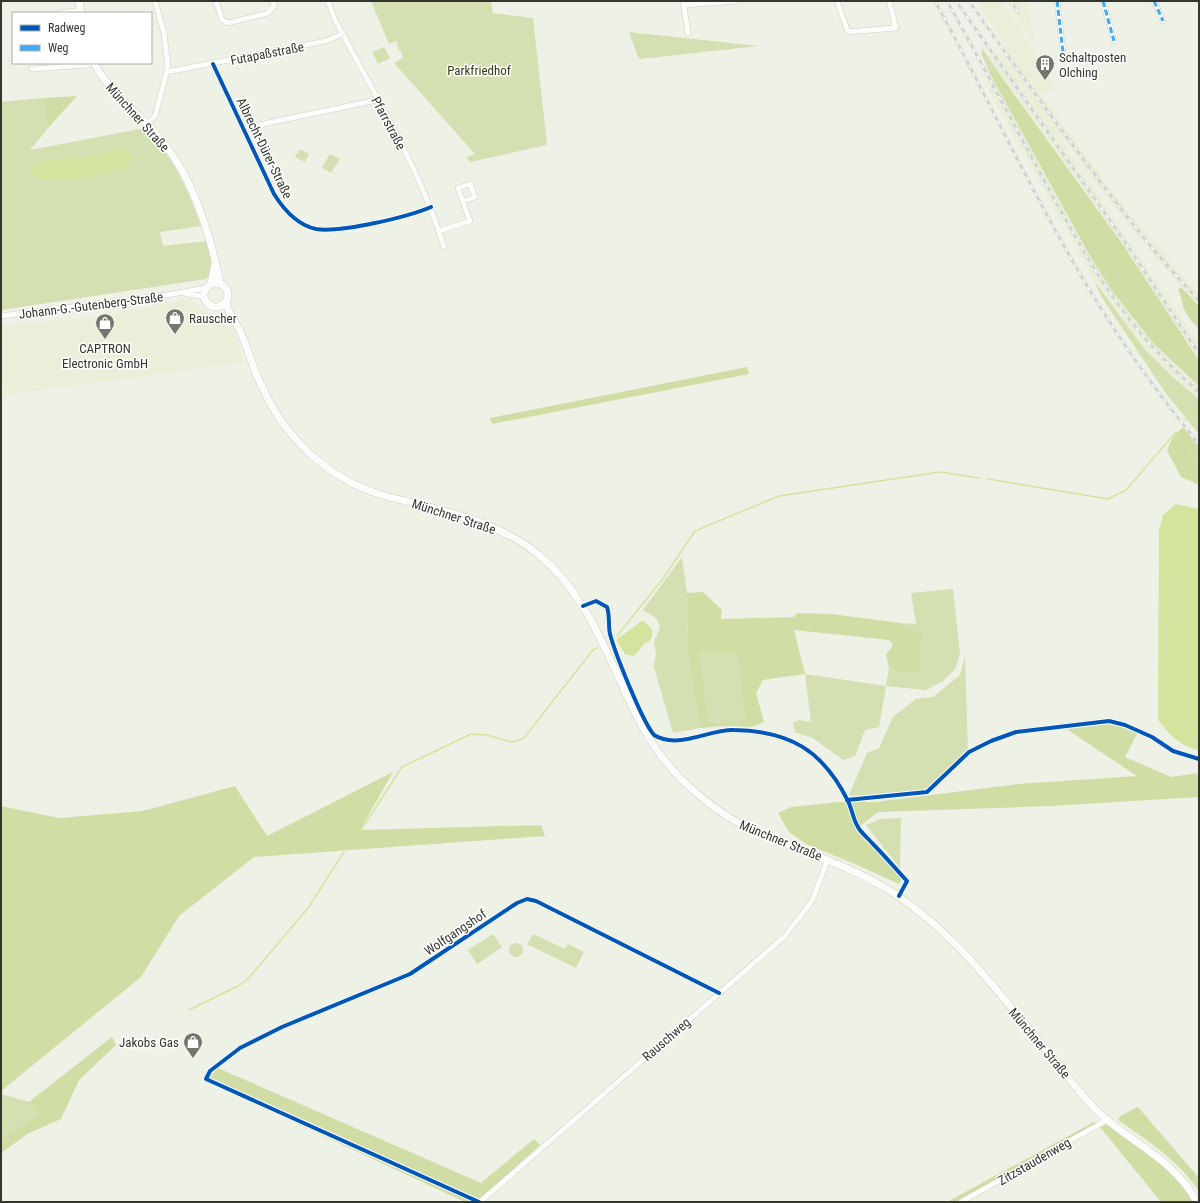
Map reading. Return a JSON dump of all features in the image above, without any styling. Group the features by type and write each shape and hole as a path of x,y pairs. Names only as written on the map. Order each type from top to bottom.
{"main road":[{"path":"78,12 79,1"},
{"name":"Münchner Straße","path":"95,64 112,91 147,124 173,155 187,180 215,261 220,283"},
{"name":"Münchner Straße","path":"208,286 215,261"},
{"path":"220,283 228,293 226,302 244,344 219,307 209,305 204,297 208,286 220,283"},
{"path":"219,307 226,302"},
{"name":"Münchner Straße","path":"244,344 265,394 277,414 300,444 324,466 368,490 474,519 509,534 528,546 554,568 583,606 598,631 641,727 659,753 682,780 700,796 735,821 766,836 828,859 865,876 898,896 930,920 962,951 1082,1094 1107,1120 1166,1163 1185,1183 1197,1202"}],"street":[{"path":"147,124 155,116 167,72 165,42 156,1"},
{"path":"216,1 222,20 228,23 268,13 274,6 273,1"},
{"name":"Pfarrstraße","path":"328,1 333,17 402,147 431,207 444,247"},
{"path":"688,33 683,3 736,1"},
{"path":"838,1 848,32 896,28 888,1"},
{"path":"1056,1 1063,52"},
{"path":"1104,1 1114,41"},
{"path":"1154,1 1162,21"},
{"name":"Futapaßstraße","path":"167,72 326,41 342,34"},
{"path":"32,69 46,65 90,64"},
{"name":"Albrecht-Dürer-Straße","path":"213,64 278,201 288,213 307,226 332,230 412,214 431,207"},
{"path":"244,128 377,100"},
{"path":"439,231 470,221 463,201"},
{"name":"Johann-G.-Gutenberg-Straße","path":"1,316 181,293 208,286"},
{"name":"Johann-G.-Gutenberg-Straße","path":"181,293 204,297"},
{"path":"583,606 596,601 607,607 610,632 614,645 637,702 654,735 666,739 678,740 722,730 739,730 770,734 805,747 823,761 847,800 858,827 907,881 898,896"},
{"path":"847,800 927,792 970,752 991,741 1016,732 1109,722 1125,725 1152,737 1173,751 1199,759"},
{"name":"Rauschweg","path":"479,1202 785,936 812,901 828,859"},
{"name":"Wolfgangshof","path":"479,1202 206,1078 210,1071 240,1048 282,1027 410,974 517,902 528,899 536,901 719,993"},
{"name":"Zitzstaudenweg","path":"961,1202 1107,1120"}],"shaded area":[{"path":"976,1 1002,1 1056,88 1041,94 1127,210 1199,294 1199,306 1150,252 1092,179 1066,141 1062,142 1199,343 1199,361 1123,245 989,58 1007,47"},
{"path":"1006,1 1028,1 1035,45"},
{"path":"994,70 998,72 1123,245 1179,330 1199,361 1199,386 1153,343 1113,292 1091,258 989,72"},
{"path":"993,77 1091,258 1113,292 1153,343 1199,386 1199,399 1175,379 1145,350 1095,282 984,82"},
{"path":"77,96 48,128 44,98"},
{"path":"114,149 125,149 132,158 127,167 78,178 51,180 32,175 32,167 44,161 90,157"},
{"path":"1181,287 1199,306 1199,329 1184,310 1178,290"},
{"path":"191,299 197,306 220,318 232,330 244,362 4,395 1,368 1,326 87,318"},
{"path":"747,367 749,374 492,424 490,418"},
{"path":"1183,427 1199,447 1199,485 1181,477 1167,450 1173,437"},
{"path":"1176,504 1199,509 1199,750 1193,749 1181,743 1170,734 1158,719 1159,531 1163,515"},
{"path":"703,592 722,610 721,619 794,617 797,613 832,614 900,623 921,632 919,672 897,672 889,667 886,655 893,645 889,640 794,630 805,674 763,680 756,693 764,722 752,727 722,726 700,728 688,654 687,593","holes":["700,652 737,654 746,721 709,723"]},
{"path":"643,620 652,629 652,636 649,642 645,643 634,656 625,654 616,640"},
{"path":"1115,722 1137,734 1125,757 1171,777 1199,773 1199,797 1051,806 878,812 860,826 902,879 899,884 806,844 789,832 778,813 791,807 838,802 876,802 1018,784 1137,776 1065,728"},
{"path":"393,772 360,830 541,825 545,836 254,857 179,916 141,977 1,1091 1,806 59,818 143,811 235,786 267,836"},
{"path":"112,1037 116,1045 79,1080 61,1119 29,1133 1,1153 1,1140 39,1114 29,1102"},
{"path":"218,1068 481,1183 534,1139 540,1145 476,1202 465,1202 206,1081"},
{"path":"1138,1107 1199,1178 1199,1191 1172,1160 1118,1120 1120,1116"},
{"path":"1094,1122 1098,1124 959,1202 947,1202"},
{"path":"1107,1124 1155,1158 1185,1189 1194,1202 1161,1202 1100,1127"}],"green space":[{"name":"Parkfriedhof","path":"371,1 491,1 493,13 533,18 547,145 470,162 466,157 475,154 394,63 403,58 401,51 399,51 396,41 389,44"},
{"path":"629,32 758,46 639,59"},
{"path":"384,47 390,58 378,64 372,52"},
{"path":"983,49 998,72 994,70 989,72 981,53"},
{"path":"44,98 48,128 30,150 145,128 155,139 164,150 179,174 201,226 160,232 163,246 206,241 211,261 211,270 206,279 1,310 1,102"},
{"path":"300,149 309,154 305,162 295,157"},
{"path":"330,154 340,159 331,173 322,168"},
{"path":"1095,282 1145,350 1175,379 1199,399 1199,434 1167,395 1101,296"},
{"path":"682,557 687,593 688,654 700,728 673,733 654,667 656,654 654,642 660,627 657,619 643,610"},
{"path":"953,589 960,654 955,669 943,681 925,690 886,686 889,667 897,672 921,632 900,623 916,624 911,593"},
{"path":"700,652 737,654 747,721 709,723"},
{"path":"965,657 968,751 926,790 854,796 849,795 867,753 879,748 893,717 916,699 933,697 960,675"},
{"path":"805,674 886,686 879,727 865,730 855,756 843,760 813,738 795,732 793,723 799,720 811,722"},
{"path":"901,818 900,868 866,825 880,819"},
{"path":"493,934 502,947 477,964 468,950"},
{"path":"533,934 565,949 568,944 584,952 576,968 527,944"},
{"path":"516,943 521,945 523,950 521,955 516,957 511,955 509,950 511,945"},
{"path":"1,1094 29,1102 39,1114 1,1140"}],"waterway":[{"path":"1185,420 1199,402"},
{"path":"988,479 1108,499 1126,490 1176,432 1199,464"},
{"path":"617,636 662,580 695,531 779,496 940,472 980,478"},
{"path":"361,830 402,767 471,734 487,735 511,742 523,739 593,650 597,648"},
{"path":"189,1010 238,986 248,979 308,908 344,852"}],"railway":[{"path":"935,1 1054,228 1086,284 1131,355 1199,444"},
{"path":"947,1 1093,267 1129,319 1150,344 1199,392"},
{"path":"956,1 1125,242 1199,354"},
{"path":"969,1 1036,96 1121,209 1166,265 1199,300"},
{"path":"1011,1 1018,12"}],"marked path":[{"path":"1057,1 1063,52"},
{"path":"1103,1 1114,41"},
{"path":"1154,1 1163,21"}],"cycle path":[{"path":"213,64 274,194 282,206 303,224 316,229 341,229 391,219 431,207"},
{"path":"583,606 596,601 607,607 610,634 617,656 636,702 654,735 663,739 683,740 714,732 734,730 754,731 772,734 803,747 828,769 848,801 859,829 907,881 899,896"},
{"path":"847,800 927,792 969,752 991,741 1016,732 1109,721 1125,725 1152,737 1173,751 1199,759"},
{"path":"479,1202 206,1079 210,1071 240,1048 282,1027 410,974 517,903 527,899 536,901 719,993"}],"place":[{"name":"Schaltposten Olching","path":"1045,81"},
{"name":"Rauscher","path":"175,335"},
{"name":"CAPTRON Electronic GmbH","path":"105,340"},
{"name":"Jakobs Gas","path":"193,1059"}]}
